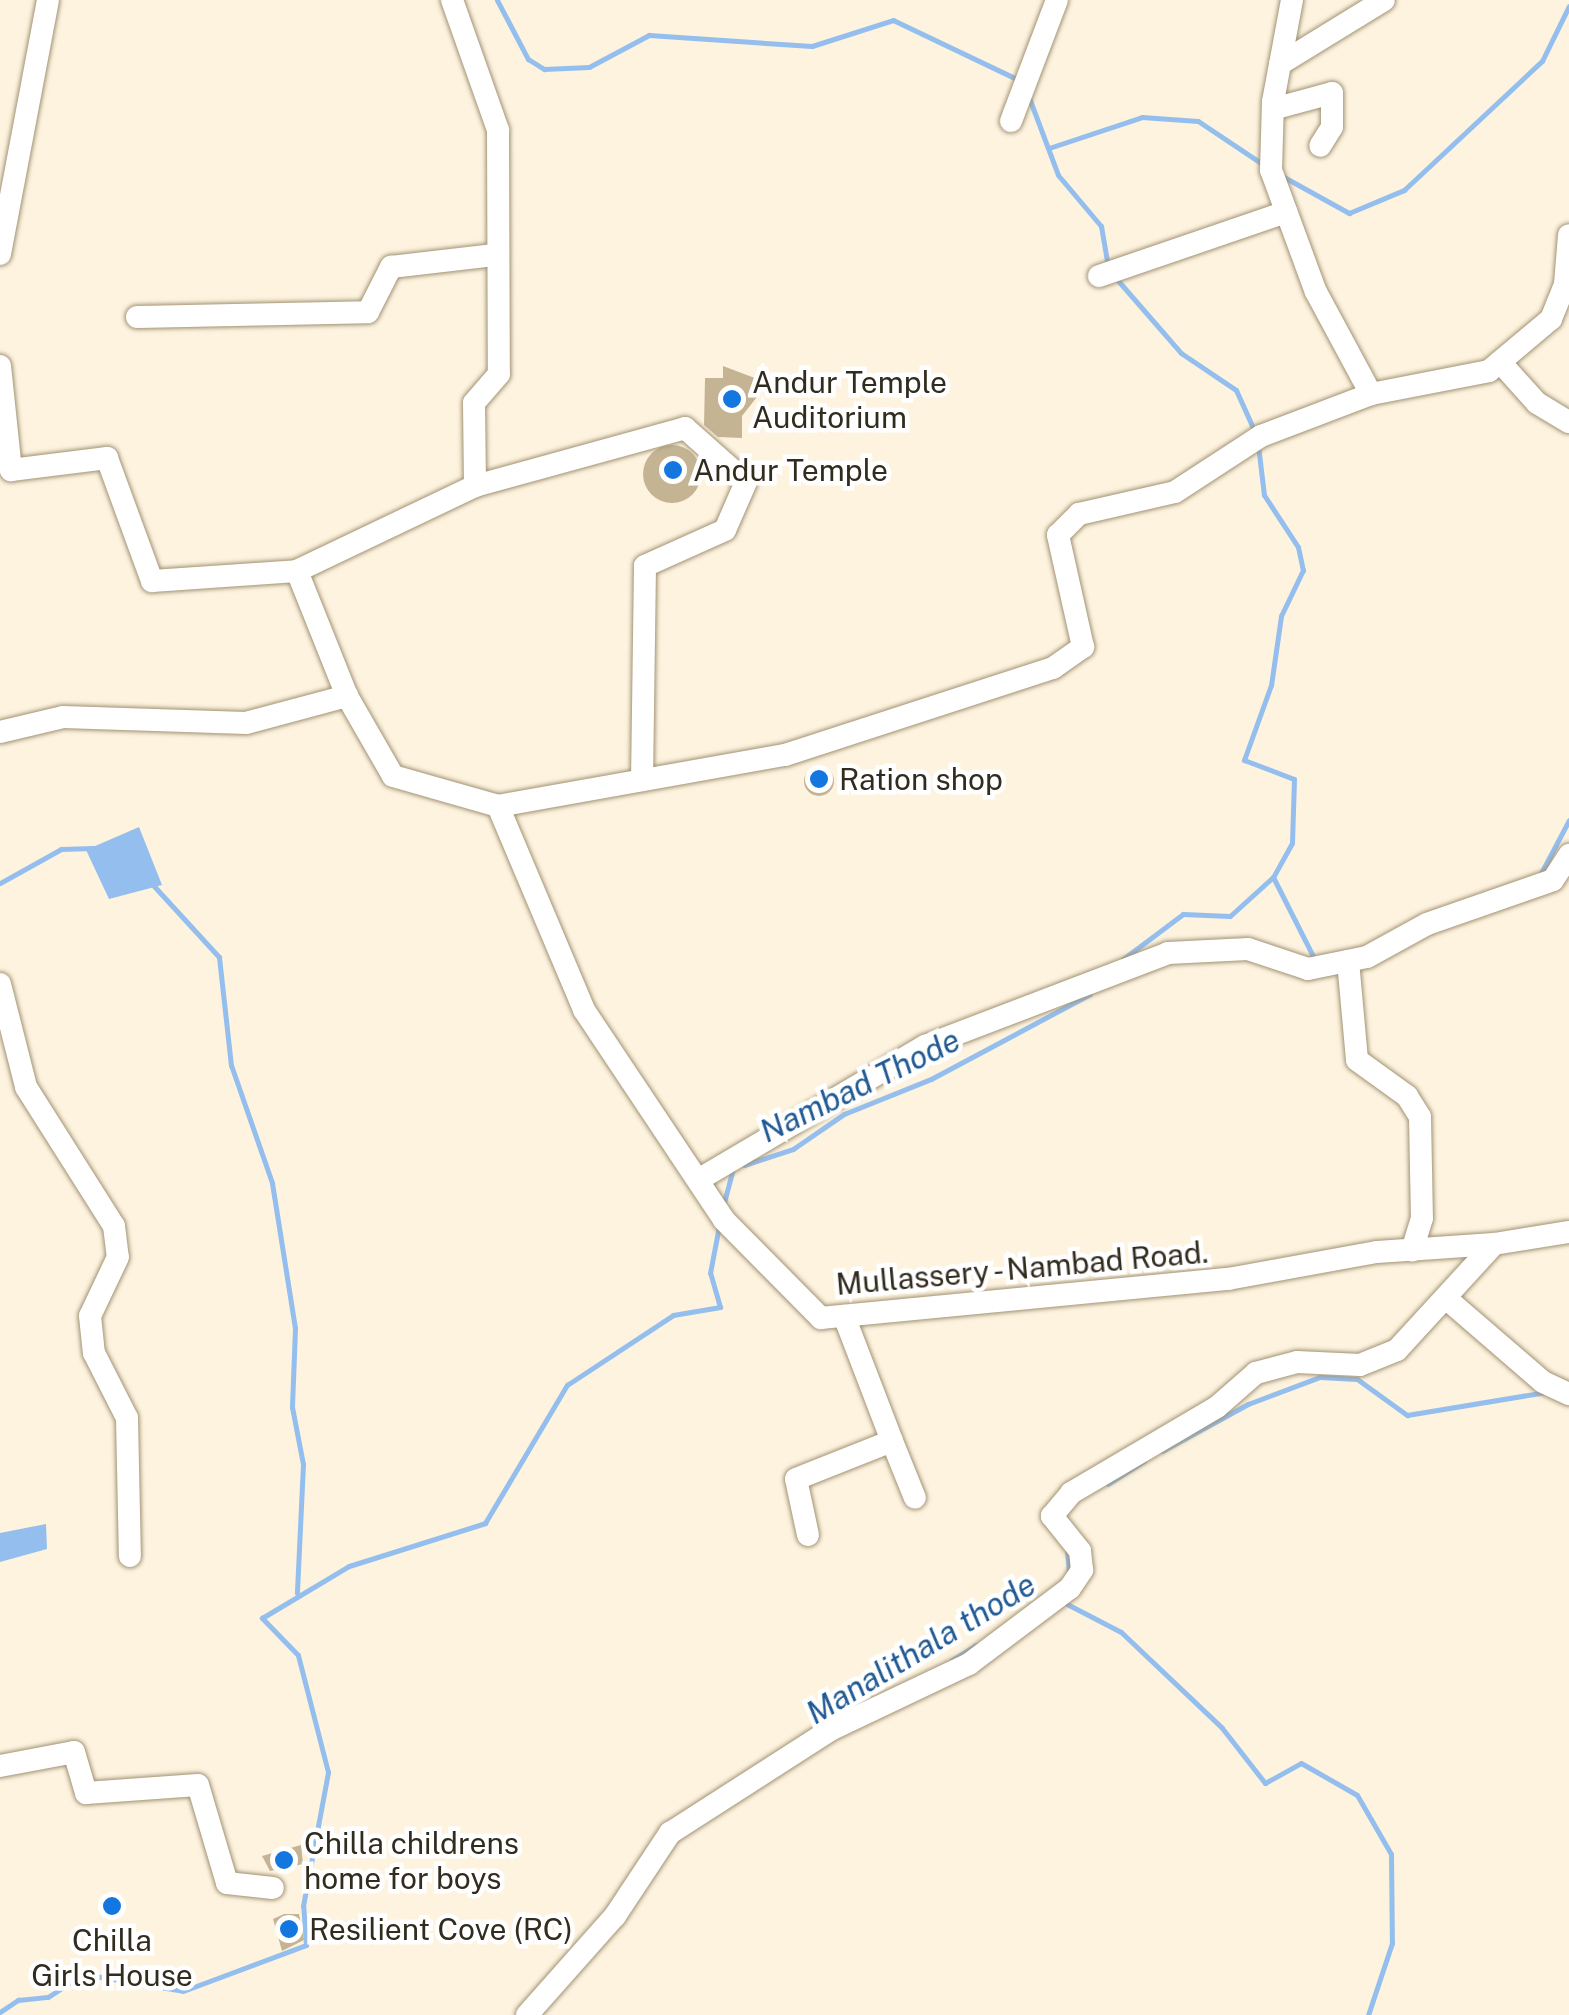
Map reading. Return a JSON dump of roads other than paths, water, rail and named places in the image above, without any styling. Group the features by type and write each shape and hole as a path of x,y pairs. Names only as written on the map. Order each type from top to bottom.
{"street":[{"path":"0,254 48,0"},
{"path":"452,0 498,130 494,256 498,374 474,404 475,486"},
{"path":"1015,111 1057,0"},
{"path":"1292,0 1273,108 1271,170 1316,292 1371,394"},
{"path":"1280,64 1384,0"},
{"path":"1273,108 1332,94 1332,128 1320,146"},
{"path":"1099,276 1286,212"},
{"path":"297,570 346,696 393,776 498,806 785,755 1054,668 1083,647 1058,535 1079,514 1176,492 1257,438 1371,394 1430,387 1500,362 1551,319 1566,284 1569,234"},
{"path":"137,317 368,312 391,268 494,256"},
{"path":"1500,362 1538,403 1569,422"},
{"path":"0,366 10,470 107,458 152,582 297,570 475,486 685,428 746,482 725,530 645,566 642,780"},
{"path":"0,732 64,717 246,723 346,696"},
{"name":"Mullassery - Nambad Road.","path":"498,806 584,1010 724,1220 821,1318 1228,1279 1569,1232"},
{"path":"698,1180 925,1046 1168,953 1248,949 1308,969 1348,961 1552,880 1569,855"},
{"path":"1348,961 1356,1060 1407,1096 1420,1117 1424,1182 1412,1251"},
{"path":"0,984 26,1087 114,1226 118,1257 90,1316 94,1354 127,1418 130,1556"},
{"path":"527,2015 679,1826 832,1730 969,1664 1043,1613 1082,1570 1066,1529 1052,1516 1054,1506 1218,1407 1256,1373 1298,1362 1370,1361 1397,1350 1448,1300 1494,1244"},
{"path":"1448,1300 1542,1382 1569,1394"},
{"path":"844,1316 915,1498"},
{"path":"808,1535 796,1479 892,1441"},
{"path":"0,1766 74,1752 86,1793 198,1785 227,1882 273,1888"}],"water":[{"path":"139,827 162,885 109,899 86,850"},
{"path":"46,1524 47,1549 0,1562 0,1533"}],"waterway":[{"path":"497,0 528,59 544,69 589,67 649,35 812,46 893,20 1021,81"},
{"path":"1282,176 1349,213 1404,190 1542,61 1569,6"},
{"path":"1028,95 1058,175 1101,226 1108,267"},
{"path":"1049,148 1142,117 1198,121 1264,165"},
{"path":"1114,276 1181,353 1236,390 1254,430"},
{"path":"1258,445 1264,495 1298,547 1303,570 1281,616 1271,685 1244,760 1294,779 1292,843 1273,877"},
{"name":"Nambad Thode","path":"1540,875 1569,820"},
{"path":"0,883 61,849 93,848"},
{"name":"Nambad Thode","path":"1123,959 1183,914 1230,916 1273,877 1314,958"},
{"path":"153,885 219,957 231,1065 272,1183 295,1328 292,1407 303,1464 297,1593"},
{"name":"Nambad Thode","path":"744,1165 793,1149 844,1114 931,1079 1090,994"},
{"name":"Nambad Thode","path":"723,1206 733,1168"},
{"name":"Nambad Thode","path":"0,2012 18,2000 48,1997 83,1974 183,1991 306,1945 303,1906 328,1772 298,1655 262,1618 349,1566 485,1523 567,1385 673,1315 720,1307 710,1273 719,1226"},
{"name":"Manalithala thode","path":"1162,1451 1248,1404 1320,1377 1357,1379 1407,1415 1546,1392"},
{"name":"Manalithala thode","path":"1108,1484 1144,1461"},
{"name":"Manalithala thode","path":"1067,1550 1069,1574"},
{"path":"1065,1603 1121,1632 1222,1728 1265,1783 1301,1763 1357,1795 1391,1854 1392,1943 1368,2015"},
{"name":"Manalithala thode","path":"952,1660 976,1645"}],"place":[{"name":"Andur Temple Auditorium","path":"732,399"},
{"name":"Andur Temple","path":"673,470"},
{"name":"Ration shop","path":"819,779"},
{"name":"Chilla childrens home for boys","path":"284,1860"},
{"name":"Chilla Girls House","path":"112,1906"},
{"name":"Resilient Cove (RC)","path":"289,1929"}]}
